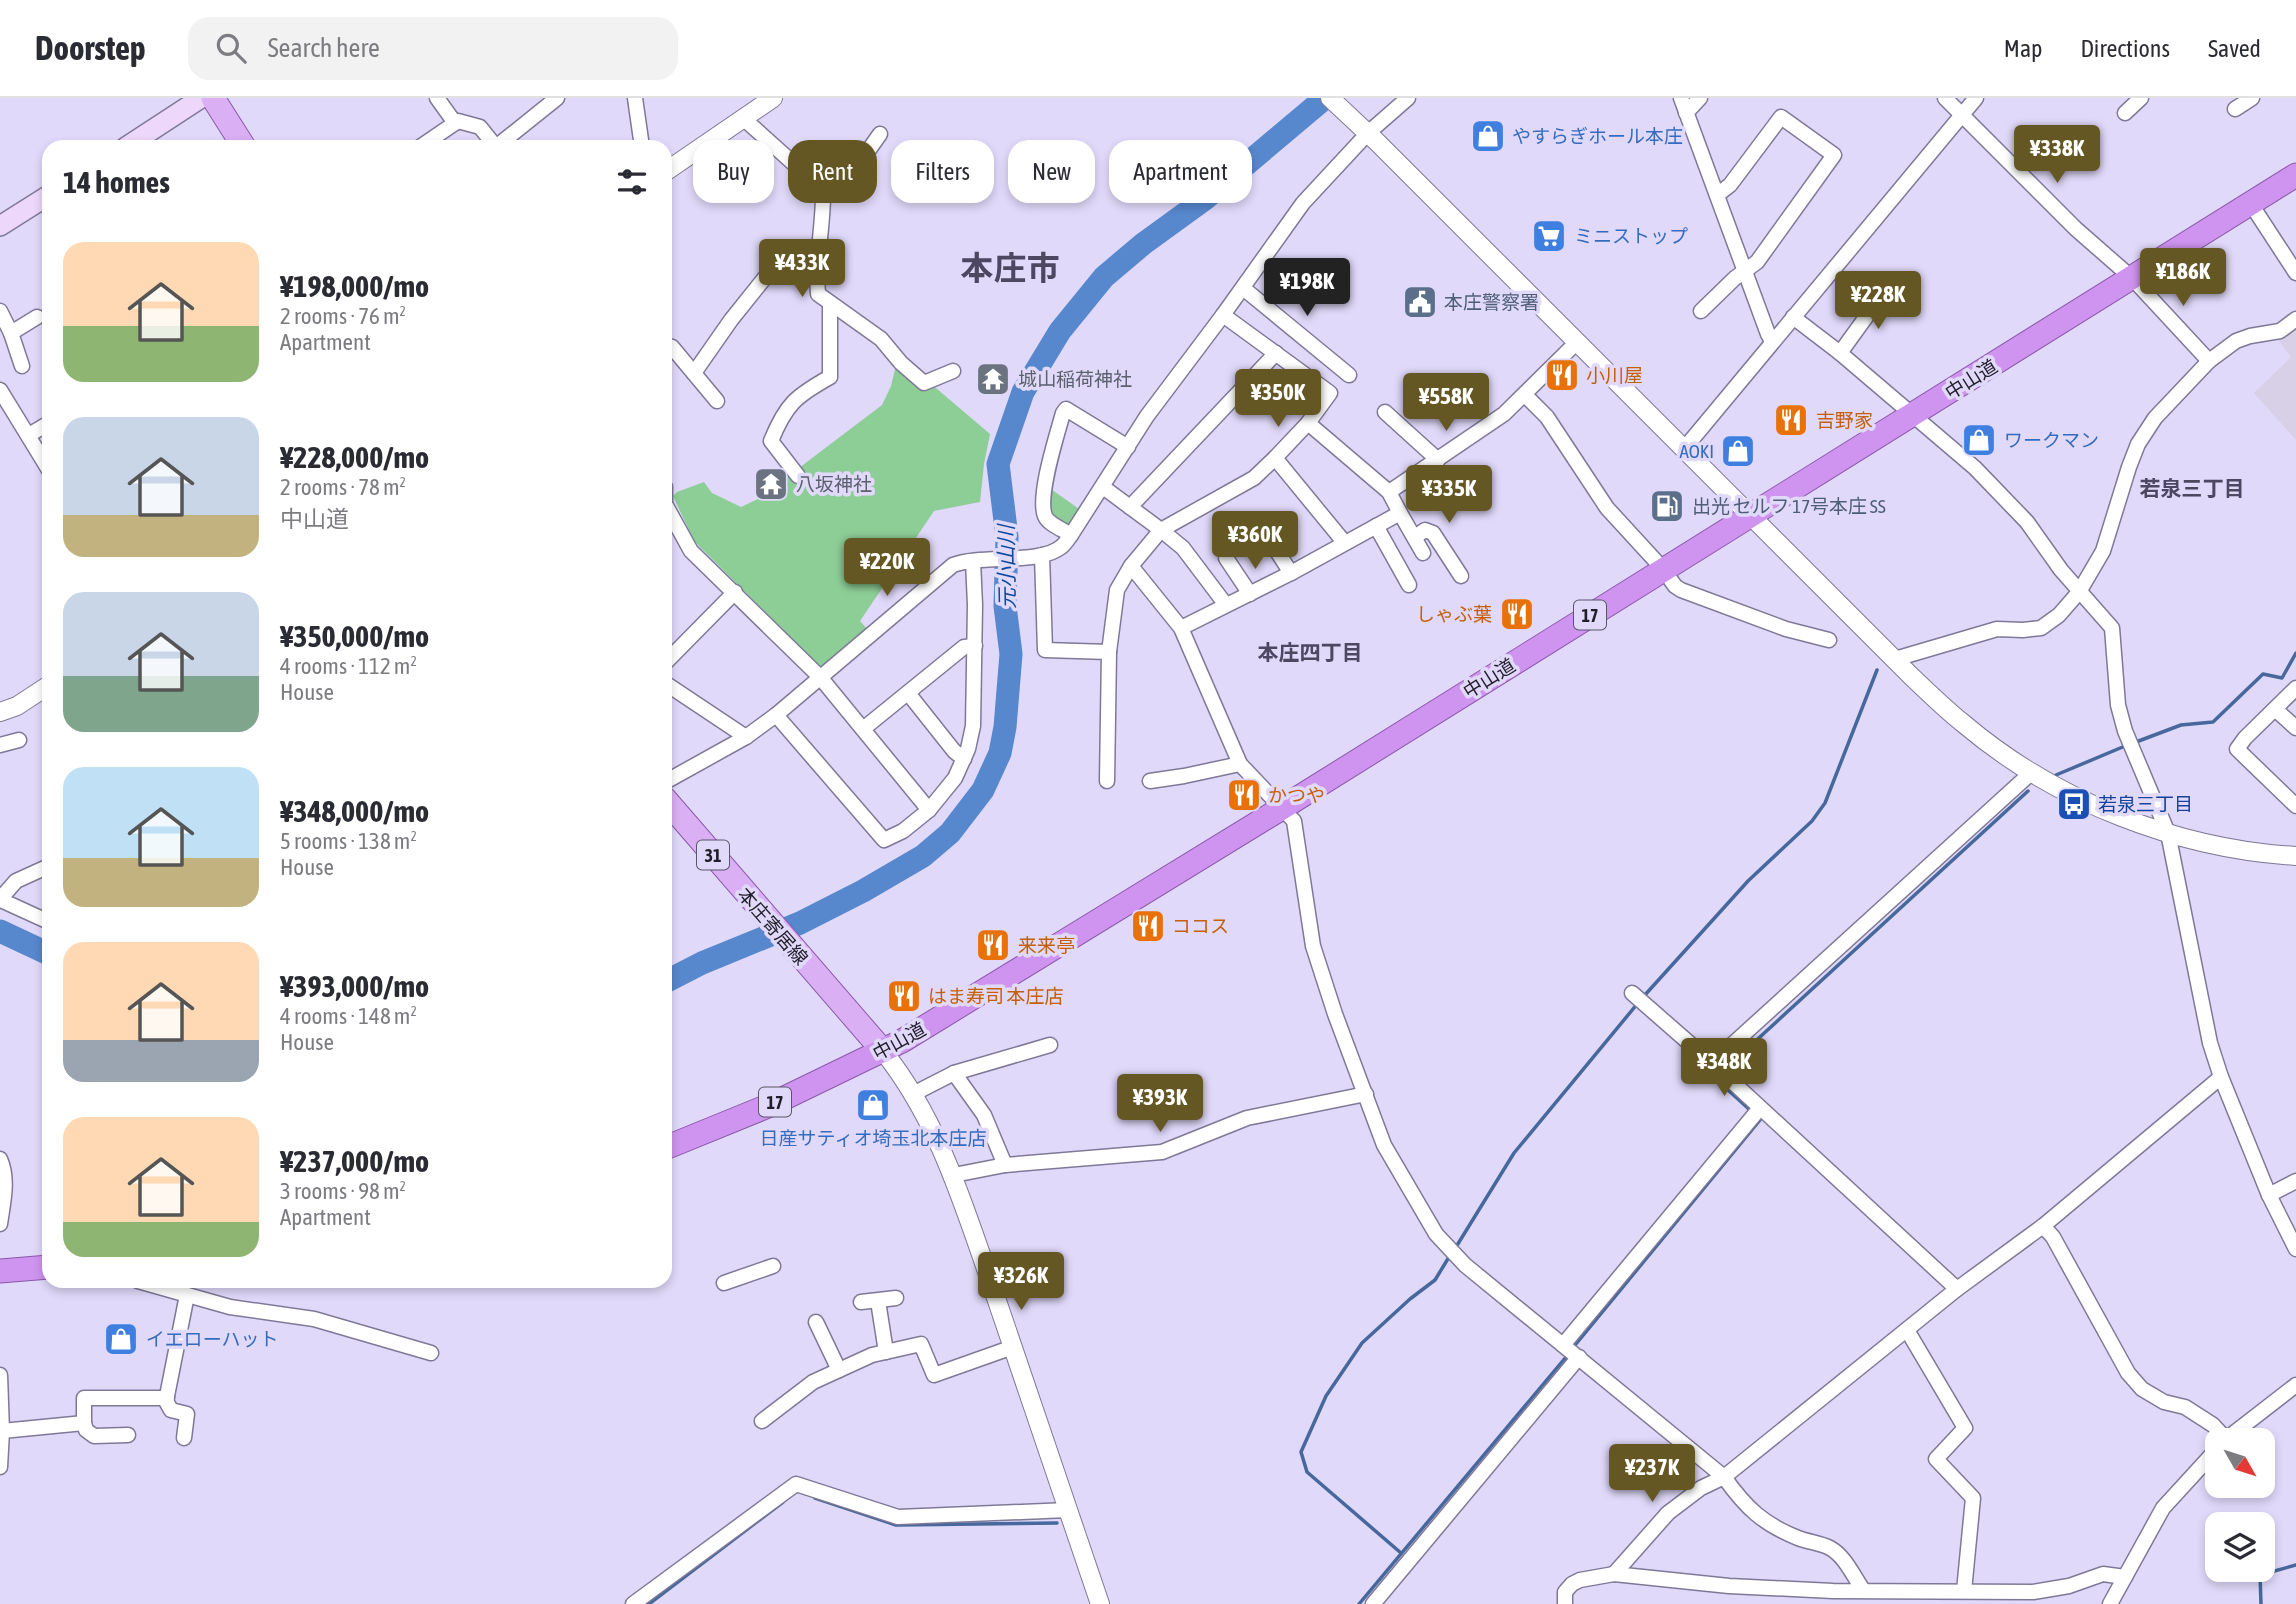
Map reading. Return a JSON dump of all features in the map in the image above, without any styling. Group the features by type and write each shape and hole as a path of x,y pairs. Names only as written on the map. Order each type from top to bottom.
{"highway":[{"name":"中山道","path":"672,1145 768,1106 883,1051 1282,808 2296,175"},
{"path":"0,1271 42,1268"}],"main road":[{"path":"137,140 201,98"},
{"path":"213,98 240,140"},
{"path":"0,226 42,199"},
{"name":"本庄寄居線","path":"672,807 883,1051"}],"street":[{"path":"437,98 454,123"},
{"path":"505,140 557,98"},
{"path":"635,98 641,140"},
{"path":"672,167 773,98"},
{"path":"672,778 746,737 776,715 953,565 979,560 1035,556 1060,549 1072,535 1147,416 1303,203 1368,133 1408,98"},
{"path":"1681,98 1772,341"},
{"path":"1686,113 1700,98"},
{"path":"1945,98 2076,229 2132,278 2209,361"},
{"path":"1684,449 1976,98"},
{"path":"2125,113 2141,98"},
{"path":"2235,109 2252,98"},
{"path":"1336,104 1895,660 1964,725 2032,772 2092,803 2168,833 2228,847 2296,856"},
{"path":"1701,311 1735,278 1757,262 1834,155 1781,117 1730,185 1717,195"},
{"path":"743,118 788,158"},
{"path":"431,140 458,121 480,127 490,140"},
{"path":"876,140 880,134"},
{"path":"823,203 818,294 881,339 901,363 925,383 953,370"},
{"path":"2251,204 2296,273"},
{"path":"694,373 731,320 775,265 820,252"},
{"path":"1243,288 1349,376"},
{"path":"1840,354 1887,288"},
{"path":"798,476 771,441 786,410 802,392 830,377 830,303"},
{"path":"0,311 22,366"},
{"path":"1107,781 1109,652 1117,590 1131,566 1161,530 1254,478 1308,423 1329,393 1223,315"},
{"path":"11,333 37,317"},
{"path":"1793,317 1975,468 2028,522 2079,592 2112,628 2118,705 2125,731 2168,833 2210,1040 2221,1077 2269,1195 2296,1249"},
{"path":"1895,660 1997,629 2023,631 2041,628 2059,615 2079,592 2103,551 2119,495 2138,444 2155,418 2209,361 2236,341 2280,331 2296,319"},
{"path":"1389,492 1504,414 1577,342"},
{"path":"672,346 717,401"},
{"path":"1130,507 1276,353"},
{"path":"0,390 42,458"},
{"path":"1525,395 1547,417 1607,508 1663,569 1675,586 1786,629 1829,640"},
{"path":"1072,535 1046,519 1044,514 1045,485 1066,408 1128,447"},
{"path":"1385,412 1438,460"},
{"path":"1308,423 1389,492 1423,553"},
{"path":"29,435 42,427"},
{"path":"1275,457 1345,542"},
{"path":"1103,487 1183,548 1226,605"},
{"path":"1181,628 1291,573 1400,513"},
{"path":"672,517 691,551 820,677 929,810"},
{"path":"1376,526 1409,585"},
{"path":"1415,537 1425,530 1433,533 1461,576"},
{"path":"1271,542 1291,573"},
{"path":"1035,556 1045,650 1109,652"},
{"path":"1226,558 1250,594"},
{"path":"776,715 884,840 903,831 929,810 944,793 964,759 973,726 979,560"},
{"path":"1131,566 1181,628 1240,764 1294,821 1313,946 1335,1014 1384,1145 1436,1234 1465,1265 1724,1478 1740,1500 1759,1518 1797,1538 1830,1548 1841,1558 1863,1590"},
{"path":"672,656 735,592"},
{"path":"863,729 964,647 975,646"},
{"path":"672,688 746,737"},
{"path":"2296,688 2237,749 2296,806"},
{"path":"0,712 17,706 42,690"},
{"path":"908,693 954,751 964,759"},
{"path":"2275,709 2296,727"},
{"path":"0,745 19,740"},
{"path":"1150,781 1240,764"},
{"path":"1712,1063 2032,772"},
{"path":"42,869 16,881 1,899 42,919"},
{"path":"1632,993 1958,1289"},
{"path":"913,1094 954,1073 1050,1045"},
{"path":"883,1051 913,1094 954,1175 1100,1604"},
{"path":"954,1073 984,1115 1006,1165"},
{"path":"1614,1574 1668,1513 1701,1488 1724,1478 1958,1289 2043,1226 2221,1077"},
{"path":"954,1175 1006,1165 1162,1152 1247,1118 1366,1094"},
{"path":"1563,1345 1760,1108"},
{"path":"0,1159 4,1167 5,1193 0,1224"},
{"path":"2269,1195 2296,1181"},
{"path":"2043,1226 2053,1237 2128,1373 2142,1389 2164,1402 2185,1407 2215,1428"},
{"path":"724,1283 773,1266"},
{"path":"162,1288 230,1307 314,1319 432,1353"},
{"path":"184,1438 187,1414 171,1410 166,1401 187,1295"},
{"path":"861,1302 897,1298"},
{"path":"878,1301 886,1352"},
{"path":"816,1322 839,1370"},
{"path":"1907,1330 1965,1428 1936,1459 1973,1498 1964,1591"},
{"path":"762,1421 813,1382 872,1355 920,1344 934,1375 1013,1347"},
{"path":"1373,1604 1579,1357"},
{"path":"0,1375 0,1467"},
{"path":"2240,1428 2296,1385"},
{"path":"128,1435 94,1436 86,1430 84,1398 167,1398"},
{"path":"2,1431 84,1423"},
{"path":"2110,1604 2164,1508 2205,1462"},
{"path":"634,1604 796,1484 898,1517 1068,1510"},
{"path":"1565,1604 1565,1592 1572,1584 1614,1574 1729,1586 1833,1591 2033,1592 2069,1586 2103,1574 2125,1577"}],"shaded area":[{"path":"2296,323 2296,440 2254,393 2291,357 2276,337"}],"green space":[{"path":"896,365 923,377 990,434 980,502 934,511 860,621 868,630 824,665 819,666 694,541 673,496 704,482 712,493 741,507 758,499 882,405 891,386"},
{"path":"1048,487 1082,511 1068,527 1049,516"}],"waterway":[{"name":"元小山川","path":"672,978 702,963 800,923 923,856 950,833 983,790 1000,753 1011,654 1005,606 1007,537 998,464 1023,392 1060,331 1104,277 1143,244 1205,199 1325,98"},
{"path":"2136,742 2181,725 2213,722 2263,674 2282,678 2296,653"},
{"path":"1644,996 1748,881 1812,821 1825,803 1877,670"},
{"path":"2056,775 2125,746"},
{"path":"1725,1069 2028,791"},
{"name":"元小山川","path":"0,931 42,951"},
{"path":"1456,1247 1514,1153 1638,1003"},
{"path":"1717,1080 1750,1110"},
{"path":"1576,1344 1760,1120"},
{"path":"1401,1553 1307,1472 1301,1452 1326,1396 1362,1343 1435,1280 1449,1257"},
{"path":"1359,1604 1566,1357"},
{"path":"815,1498 896,1525 1057,1523"},
{"path":"649,1604 783,1502"},
{"path":"2261,1604 2260,1575 2296,1565"}],"place":[{"name":"やすらぎホール本庄","path":"1488,136"},
{"name":"ミニストップ","path":"1549,236"},
{"name":"本庄警察署","path":"1420,302"},
{"name":"小川屋","path":"1562,375"},
{"name":"城山稲荷神社","path":"993,379"},
{"name":"吉野家","path":"1791,420"},
{"name":"ワークマン","path":"1979,440"},
{"name":"AOKI","path":"1738,451"},
{"name":"八坂神社","path":"771,484"},
{"name":"出光 セルフ 17号本庄 SS","path":"1667,506"},
{"name":"しゃぶ葉","path":"1517,614"},
{"name":"かつや","path":"1244,795"},
{"name":"若泉三丁目","path":"2074,804"},
{"name":"ココス","path":"1148,926"},
{"name":"来来亭","path":"993,945"},
{"name":"はま寿司 本庄店","path":"904,996"},
{"name":"日産サティオ埼玉北本庄店","path":"873,1105"},
{"name":"イエローハット","path":"121,1339"}],"district":[{"name":"本庄市","path":"1010,268"},
{"name":"若泉三丁目","path":"2192,488"},
{"name":"本庄四丁目","path":"1310,652"}]}
